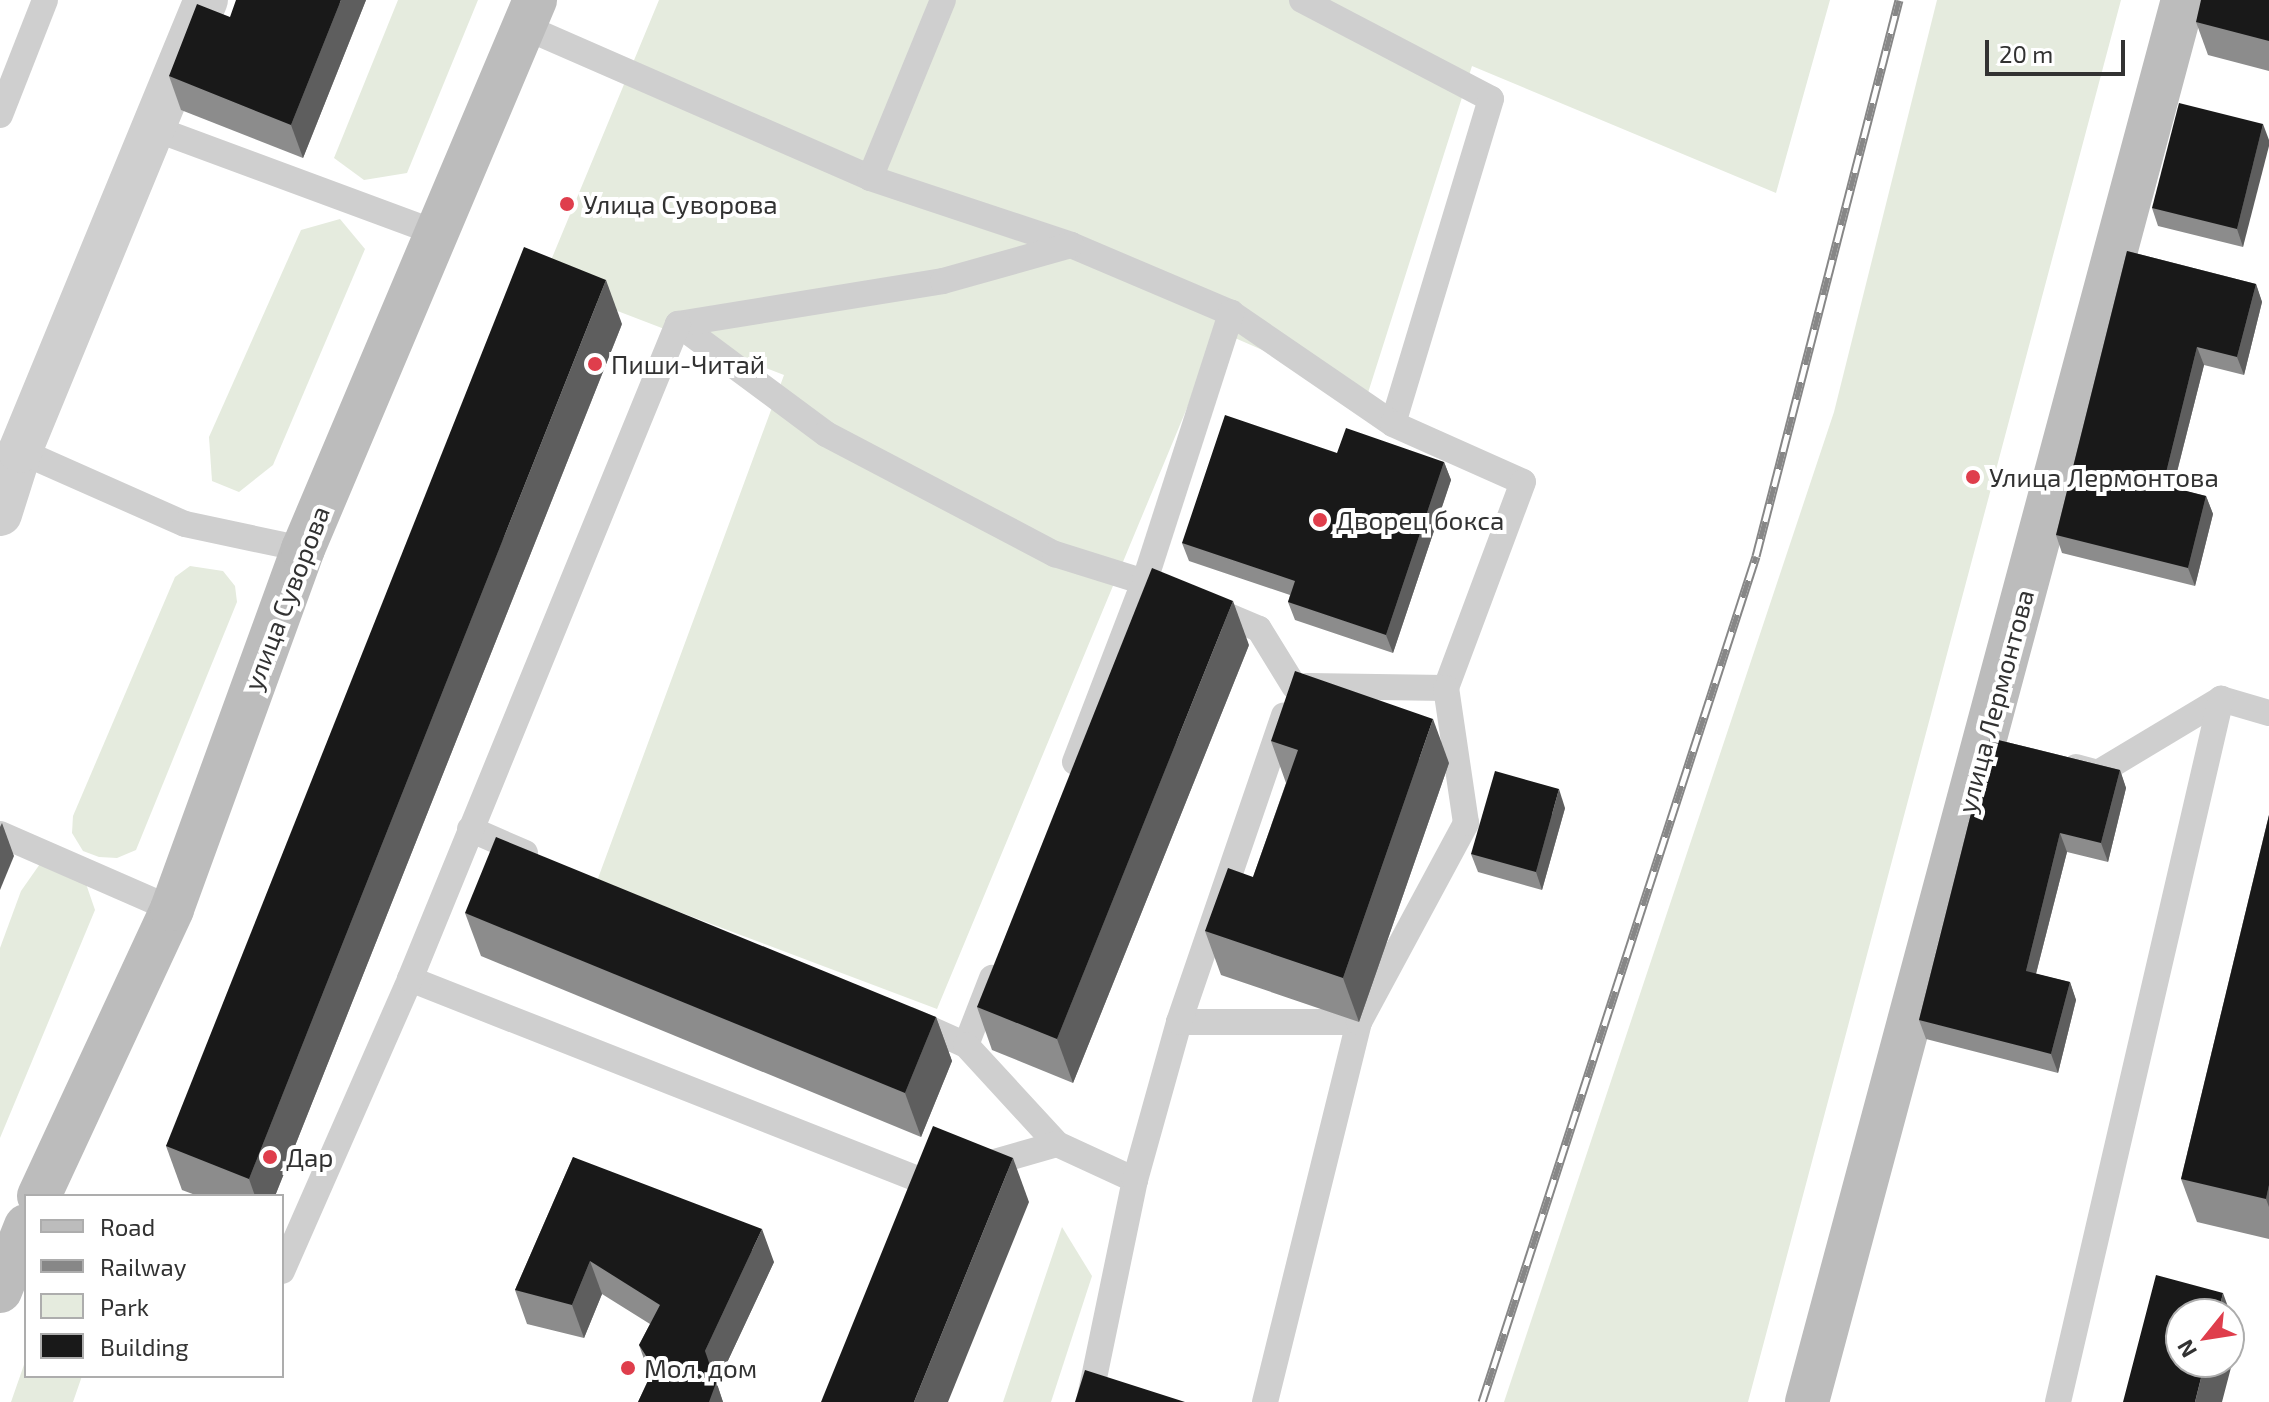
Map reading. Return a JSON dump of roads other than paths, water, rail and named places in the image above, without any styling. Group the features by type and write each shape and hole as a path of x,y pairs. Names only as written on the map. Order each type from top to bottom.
{"main road":[{"name":"улица Лермонтова","path":"1807,1402 1998,748 2183,0"},
{"name":"улица Суворова","path":"40,1194 172,909 303,549 434,232 530,14"},
{"path":"0,1291 24,1231"}],"street":[{"path":"0,514 20,451 206,0"}],"lane":[{"path":"0,115 45,0"},
{"path":"870,178 943,0"},
{"path":"1302,0 1491,99 1393,424"},
{"path":"530,14 870,178 1071,245 1231,313 1393,424 1523,482 1446,688 1466,823 1359,1022 1265,1402"},
{"path":"153,128 434,232"},
{"path":"678,324 943,281 1071,245"},
{"path":"1067,784 1145,580 1231,313"},
{"path":"678,324 826,434 1055,554 1145,580 1259,629 1294,686"},
{"path":"284,1266 410,979 678,324"},
{"path":"20,451 185,524 303,549"},
{"path":"1294,686 1446,688"},
{"path":"1126,1392 1092,1392 1135,1180 1179,1022 1294,686"},
{"path":"2055,762 2098,773 2221,699 2269,713"},
{"path":"2058,1402 2221,699"},
{"path":"470,829 543,860"},
{"path":"0,834 172,909"},
{"path":"966,1045 999,958"},
{"path":"410,979 925,1182 1057,1144"},
{"path":"878,1007 966,1045 1057,1144 1135,1180"},
{"path":"1179,1022 1359,1022"},
{"path":"907,1226 925,1182"}],"railway":[{"path":"1482,1402 1756,556 1899,0"}],"place":[{"name":"Улица Суворова","path":"567,204"},
{"name":"Пиши-Читай","path":"595,364"},
{"name":"Улица Лермонтова","path":"1973,477"},
{"name":"Дворец бокса","path":"1320,520"},
{"name":"Дар","path":"270,1157"},
{"name":"Мол. дом","path":"628,1368"}]}
